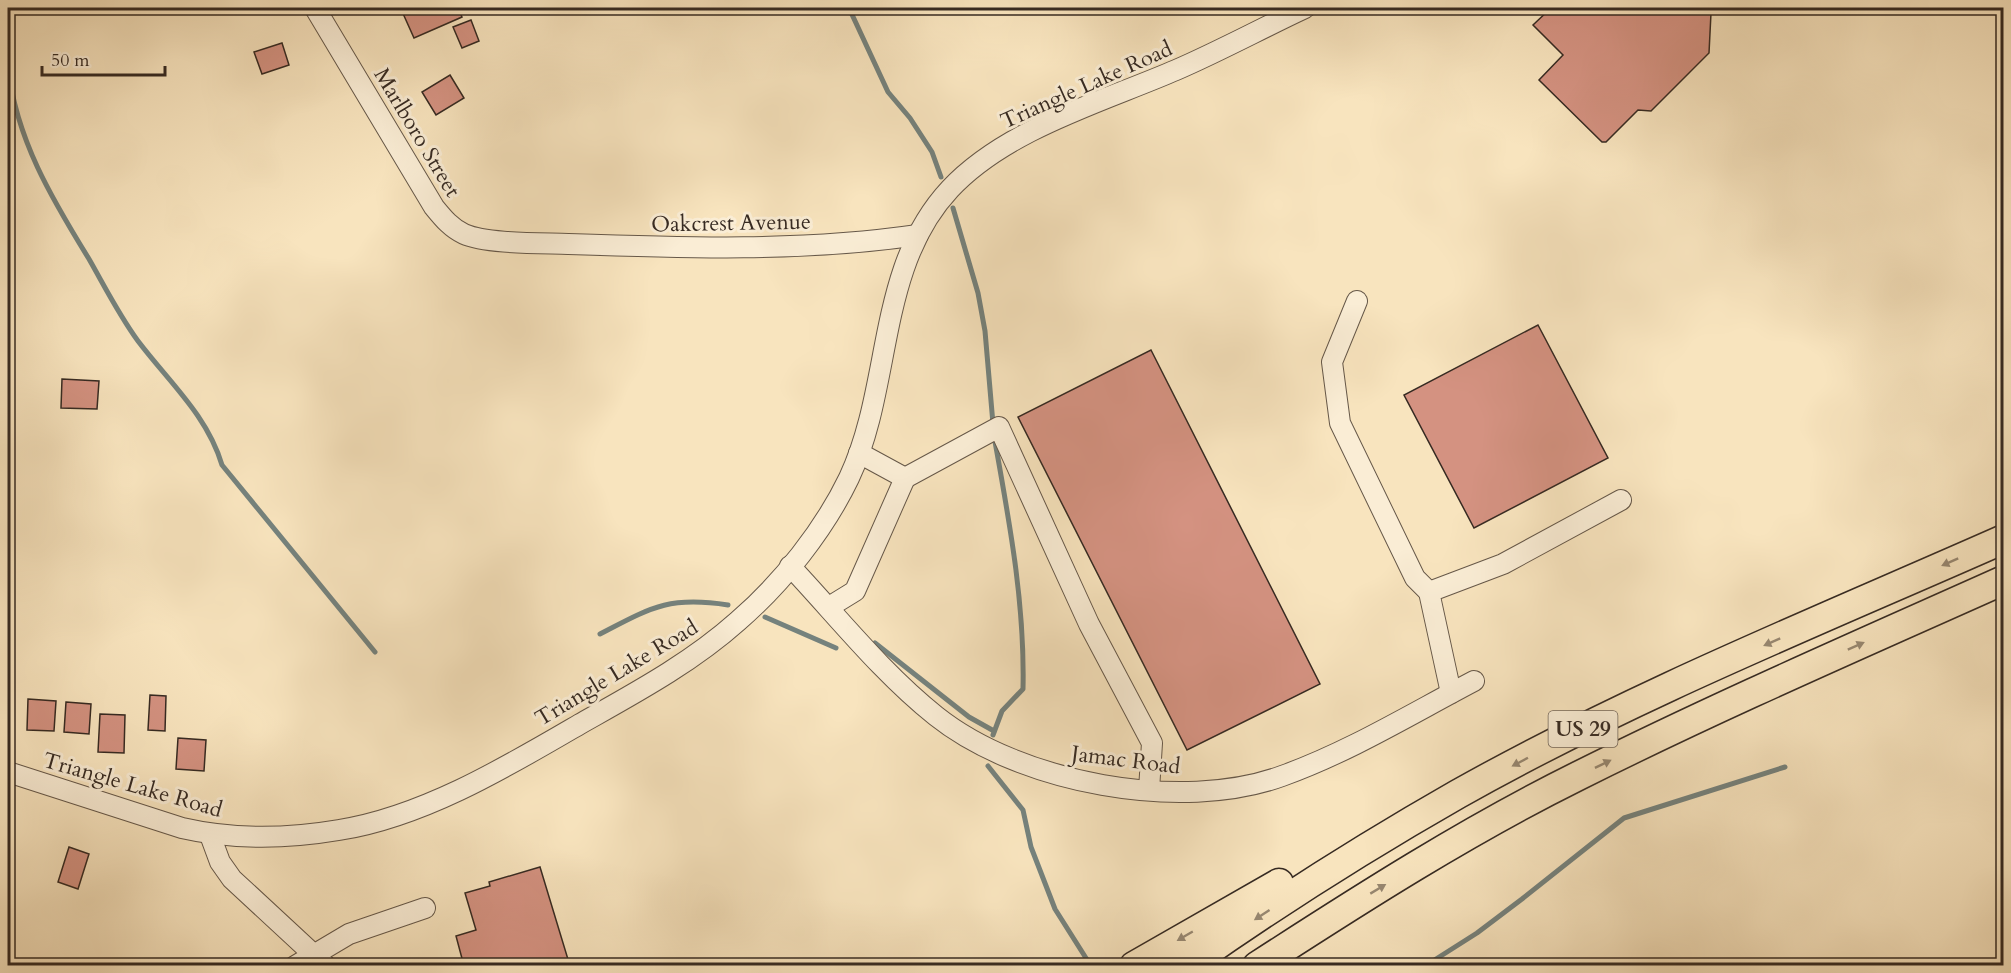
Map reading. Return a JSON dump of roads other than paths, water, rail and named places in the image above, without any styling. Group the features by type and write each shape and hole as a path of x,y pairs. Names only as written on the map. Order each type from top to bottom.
{"highway":[{"name":"US 29","path":"1187,966 1387,836 1459,794 1610,716 2004,539"},
{"name":"US 29","path":"1257,966 1450,845 1576,776 1748,694 2004,580"},
{"path":"1134,966 1322,858 1387,836"},
{"path":"1278,966 1342,911"}],"street":[{"name":"Marlboro Street","path":"315,8 434,207 448,225 464,235 477,238 545,243"},
{"name":"Triangle Lake Road","path":"8,772 182,828 210,835 263,838 341,830 392,816 456,791 551,741 698,654 741,618 790,566 848,480 866,434 900,281 918,236 950,188 985,158 1043,126 1180,68 1305,8"},
{"name":"Oakcrest Avenue","path":"545,243 720,250 869,242 918,236"},
{"path":"1357,301 1332,362 1340,423 1415,578 1429,592 1451,693"},
{"path":"829,607 855,591 911,474 999,427 1089,624 1152,744 1149,790"},
{"path":"859,453 911,474"},
{"path":"1429,592 1503,564 1621,500"},
{"name":"Jamac Road","path":"790,566 937,717 985,746 1027,765 1080,781 1181,792 1232,788 1281,776 1337,752 1474,681"},
{"path":"210,835 220,862 232,879 320,960"},
{"path":"295,966 320,960 349,934 425,908"}],"waterway":[{"path":"849,8 888,92 910,118 932,152 941,177"},
{"path":"8,67 12,93 27,144 49,191 112,301 138,341 197,415 207,430 222,465 375,652"},
{"path":"953,208 978,293 985,331 993,424"},
{"path":"993,735 1002,711 1023,689 1019,593 994,436"},
{"path":"600,634 661,606 690,602 728,605"},
{"path":"765,617 836,648"},
{"path":"875,643 969,717 994,731"},
{"path":"988,766 1023,810 1031,847 1055,909 1091,966"},
{"path":"1425,966 1477,933 1624,818 1785,767"}]}
